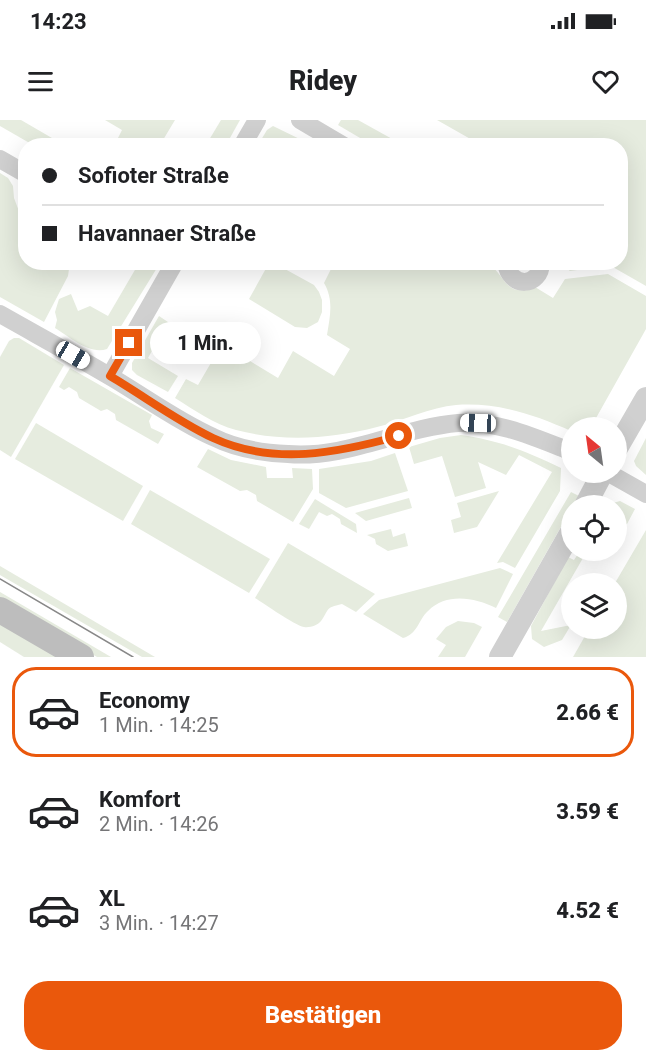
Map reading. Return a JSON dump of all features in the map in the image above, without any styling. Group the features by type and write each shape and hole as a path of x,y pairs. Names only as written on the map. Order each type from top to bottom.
{"main road":[{"path":"0,610 81,657"}],"street":[{"path":"247,138 257,120"},
{"path":"300,120 330,138"},
{"path":"110,376 170,270"},
{"path":"509,270 514,280 521,282 534,279 539,270"},
{"path":"0,314 214,438 235,445 273,453 314,454 352,449 419,430 459,423 502,428 561,448"},
{"path":"627,431 646,398"},
{"path":"626,483 646,494"},
{"path":"500,657 561,549"}],"shaded area":[{"path":"0,120 21,120 52,138 21,138 0,126"},
{"path":"105,120 175,120 164,138 118,138 122,130"},
{"path":"221,120 240,120 230,138 210,138"},
{"path":"341,120 358,120 390,138 360,138 338,125"},
{"path":"437,120 646,120 646,286 618,270 628,270 628,138 469,138"},
{"path":"273,126 298,138 262,138"},
{"path":"0,173 8,178 13,186 18,209 18,270 69,270 68,276 44,322 0,297"},
{"path":"135,270 156,270 107,349 93,350 55,328 57,320 55,312 59,299 71,294 78,311 90,306 108,316"},
{"path":"265,270 287,270 314,285 322,300 322,312 318,322 307,328 295,327 249,299"},
{"path":"330,270 496,270 512,288 525,290 535,287 553,298 565,279 608,274 646,296 646,329 597,417 561,417 561,427 516,411 487,406 456,405 437,408 360,431 306,438 271,436 236,430 220,424 175,398 186,379 198,385 229,332 246,342 250,361 278,378 293,351 334,376 350,349 327,335 330,302 324,283"},
{"path":"159,316 168,322 148,358 178,376 168,392 132,370 132,363"},
{"path":"19,338 64,365 11,457 0,450 0,357 9,341"},
{"path":"70,368 152,415 149,421 151,428 164,434 158,444 116,420 115,414 107,409 101,411 79,398 77,392 69,387 64,390 59,387"},
{"path":"36,423 143,486 123,521 15,459"},
{"path":"461,435 489,440 513,447 561,468 560,491 515,568 503,562 497,563 552,472 519,455 506,475 478,462 486,488 455,497 442,456 414,464 409,447"},
{"path":"646,438 646,475 634,461"},
{"path":"208,449 231,460 266,467 267,478 293,478 292,468 312,469 313,489 293,522 257,501 256,495 247,490 240,491 197,467"},
{"path":"395,453 408,491 346,508 319,493 319,469 371,461"},
{"path":"150,490 270,559 249,593 131,524"},
{"path":"499,491 477,527 454,533 451,520 461,517 457,503"},
{"path":"409,498 412,508 366,521 355,513"},
{"path":"315,499 356,524 357,533 341,524 340,519 332,514 327,516 319,512 309,529 299,524"},
{"path":"627,505 635,509 627,524"},
{"path":"561,509 561,527 507,622 498,617"},
{"path":"391,529 393,537 405,533 408,546 388,551 367,535"},
{"path":"646,530 646,657 573,657 583,639 627,639 627,573 621,573"},
{"path":"288,543 375,594 356,612 342,604 332,607 320,622 311,627 304,627 287,619 255,598"},
{"path":"566,561 581,561 574,573 561,573 561,596 541,631 561,627 562,640 544,647 532,639 531,626"},
{"path":"0,566 155,657 142,657 0,575"},
{"path":"500,568 513,574 496,608 470,600 444,601 428,611 415,630 403,638 363,614 379,600"},
{"path":"0,592 111,657 97,657 0,601"},
{"path":"0,620 66,657 24,657 0,642"},
{"path":"458,621 474,623 482,627 465,657 438,657 446,645 436,639 446,627"}],"tram line":[{"path":"0,579 133,657"}],"route":[{"path":"129,343 110,376 195,428 225,442 255,450 291,455 352,449 399,436"}]}
